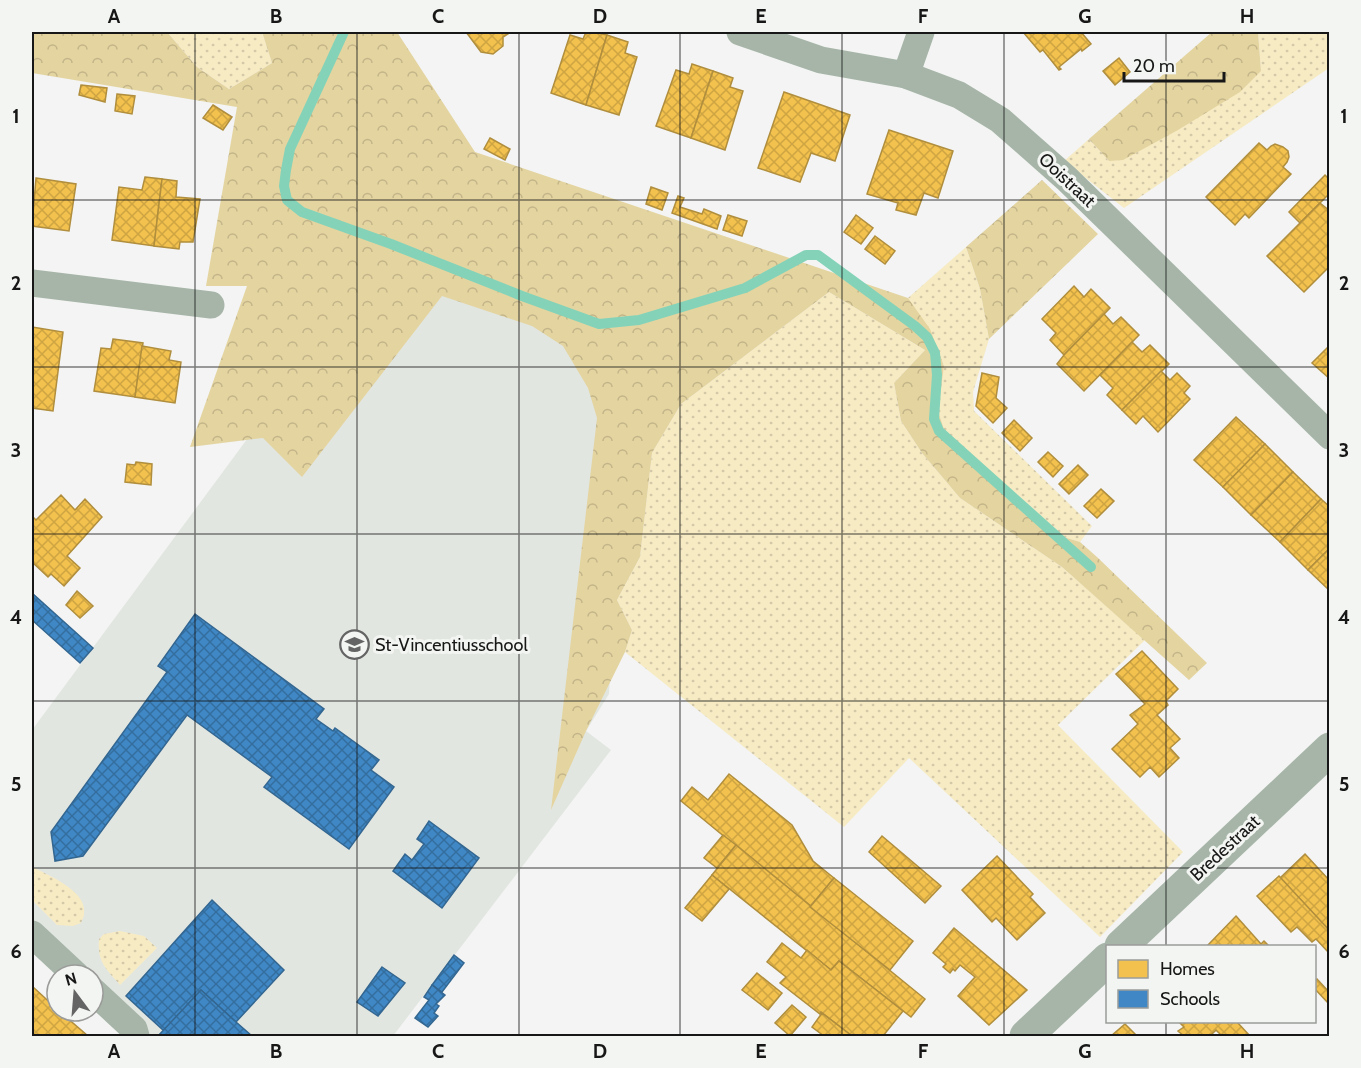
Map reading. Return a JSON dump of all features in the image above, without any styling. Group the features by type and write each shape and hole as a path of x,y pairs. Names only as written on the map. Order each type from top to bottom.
{"street":[{"name":"Ooistraat","path":"740,32 821,60 906,75 959,95 1000,120 1082,194 1329,436"},
{"path":"906,75 921,32"},
{"path":"32,283 211,305"},
{"name":"Bredestraat","path":"1122,945 1329,749"},
{"path":"32,934 63,963"},
{"path":"1026,1036 1106,960"},
{"path":"105,1002 134,1029 136,1036"}],"shaded area":[{"path":"167,32 262,32 272,63 229,89 197,67"},
{"path":"1258,32 1329,32 1329,68 1124,208 1064,161 1089,139 1109,161 1261,71"},
{"path":"966,247 980,289 989,339 973,392 974,411 1092,526 1080,542 1054,534 1030,506 975,463 950,447 938,411 944,365 908,298"},
{"name":"St-Vincentiusschool","path":"384,254 599,336 616,572 609,694 586,731 611,750 393,1036 148,1036 105,993 105,963 75,963 32,920 32,730"},
{"path":"829,292 925,350 894,383 901,421 922,453 960,498 1062,567 1145,640 1058,725 1183,852 1100,937 909,758 844,827 625,652 632,630 617,600 640,557 652,453 681,404"},
{"path":"32,867 57,879 74,891 84,906 81,923 73,926 57,925 32,900"},
{"path":"120,931 144,936 157,948 120,985 105,966 99,954 99,939 104,934"}],"green space":[{"path":"32,32 167,32 197,67 229,89 272,63 262,32 397,32 475,152 908,298 930,329 944,366 938,411 950,447 975,463 1030,506 1054,534 1080,542 1207,663 1189,680 1062,567 960,498 922,453 901,421 894,383 925,350 829,292 681,404 652,453 640,557 617,600 632,630 625,652 586,731 551,810 597,418 588,388 563,346 532,326 442,296 302,477 263,438 190,447 247,286 206,286 237,107 32,73"},
{"path":"1212,32 1258,32 1261,71 1240,92 1178,130 1123,160 1109,161 1089,139"},
{"path":"1042,180 1098,234 989,339 980,289 966,247"}],"building: Homes":[{"path":"466,32 511,32 503,37 503,46 493,54 481,52"},
{"path":"586,32 607,35 586,105 551,93 570,35 583,39"},
{"path":"1023,32 1081,32 1091,44 1082,51 1081,49 1059,67 1061,69 1059,70 1043,50 1040,52"},
{"path":"607,35 628,42 625,53 637,57 619,115 586,105"},
{"path":"1119,58 1130,72 1115,85 1103,71"},
{"path":"692,64 713,71 691,138 656,126 676,70 689,74"},
{"path":"713,71 733,78 730,87 743,91 725,150 691,138"},
{"path":"81,85 107,88 105,102 79,95"},
{"path":"784,92 850,115 835,161 811,153 800,182 758,168"},
{"path":"117,94 135,96 132,114 115,111"},
{"path":"213,105 232,117 223,130 203,118"},
{"path":"889,130 953,151 938,198 924,193 916,215 896,210 898,203 867,194"},
{"path":"490,138 510,149 505,160 484,149"},
{"path":"1259,143 1267,150 1275,144 1288,151 1289,157 1283,167 1291,174 1249,218 1245,214 1235,225 1206,197"},
{"path":"1325,175 1330,180 1330,193 1300,223 1289,212"},
{"path":"145,177 162,179 154,246 112,240 119,187 142,190"},
{"path":"36,178 76,184 69,231 32,226"},
{"path":"162,179 177,181 176,197 200,199 193,242 180,242 179,249 154,246"},
{"path":"651,187 668,193 662,210 646,204"},
{"path":"678,196 684,198 680,207 702,214 704,209 721,216 717,229 672,213"},
{"path":"1320,203 1330,211 1330,266 1304,292 1267,256"},
{"path":"728,215 747,221 742,236 723,230"},
{"path":"856,215 873,228 861,244 844,232"},
{"path":"875,236 895,251 885,264 865,249"},
{"path":"1074,286 1084,297 1091,289 1110,308 1064,355 1050,340 1056,333 1042,319"},
{"path":"1104,314 1113,324 1121,317 1139,335 1084,391 1057,364"},
{"path":"32,327 63,332 53,411 32,408"},
{"path":"113,339 143,343 135,397 94,391 101,348 111,349"},
{"path":"1132,342 1142,352 1150,345 1169,364 1122,410 1107,395 1113,388 1100,375"},
{"path":"1330,345 1330,379 1312,363"},
{"path":"142,346 171,351 169,360 181,362 175,403 135,397"},
{"path":"1161,371 1170,380 1177,373 1190,386 1184,393 1190,399 1158,432 1143,416 1136,424 1122,410"},
{"path":"982,373 999,377 996,398 1007,408 993,423 976,406"},
{"path":"1236,417 1265,444 1223,487 1194,460"},
{"path":"1014,420 1032,438 1020,451 1002,433"},
{"path":"1265,444 1293,472 1251,515 1223,487"},
{"path":"1048,452 1063,466 1053,477 1038,462"},
{"path":"136,462 152,464 151,485 125,482 127,464 135,465"},
{"path":"1078,465 1088,475 1069,494 1059,484"},
{"path":"1293,472 1321,499 1280,542 1251,515"},
{"path":"1101,489 1114,501 1097,518 1084,506"},
{"path":"61,495 75,510 85,499 102,517 67,556 80,568 64,586 51,574 48,577 32,562 32,516 36,520"},
{"path":"1321,499 1330,507 1330,548 1308,570 1280,542"},
{"path":"1330,548 1330,591 1308,570"},
{"path":"77,591 93,606 80,618 66,605"},
{"path":"1142,651 1178,689 1166,701 1168,705 1157,715 1180,739 1170,748 1179,758 1159,777 1150,767 1140,777 1112,749 1138,724 1130,715 1145,704 1116,674"},
{"path":"729,774 792,825 813,861 834,878 810,907 681,801 692,787 708,800"},
{"path":"723,835 736,845 717,868 704,858"},
{"path":"882,836 941,886 925,903 869,852"},
{"path":"736,845 925,999 911,1017 839,961 831,970 712,875"},
{"path":"1305,854 1330,881 1330,904 1328,905 1330,907 1330,931 1280,878"},
{"path":"997,856 1033,894 1030,897 1045,913 1017,940 996,918 992,922 962,890"},
{"path":"712,875 729,889 702,921 685,908"},
{"path":"1279,876 1330,931 1330,954 1316,939 1312,942 1297,927 1291,932 1257,896"},
{"path":"834,878 913,941 890,970 810,907"},
{"path":"1236,916 1261,944 1264,941 1268,945 1208,945"},
{"path":"954,928 1027,990 989,1025 958,996 975,977 960,965 950,973 943,967 946,964 933,953"},
{"path":"782,943 801,958 807,950 831,970 839,961 903,1011 883,1036 852,1036 780,983 786,977 767,962"},
{"path":"757,973 782,993 768,1010 742,990"},
{"path":"1316,980 1330,993 1330,1005 1316,990"},
{"path":"32,986 45,998 45,1023 73,1023 88,1036 32,1036"},
{"path":"792,1005 806,1017 790,1036 775,1023"},
{"path":"822,1013 852,1036 824,1036 812,1027"},
{"path":"1180,1023 1238,1023 1250,1036 1222,1036 1216,1030 1210,1036 1184,1036 1178,1031 1184,1027"},
{"path":"1125,1024 1137,1036 1111,1036"}],"building: Schools":[{"path":"32,593 93,648 80,663 32,620"},
{"path":"195,614 324,709 316,719 333,731 335,728 379,760 371,770 394,787 349,849 264,787 272,777 187,715 83,856 55,861 51,832 167,672 158,666"},
{"path":"429,821 479,858 442,908 393,871 405,854 412,860 424,844 417,839"},
{"path":"212,900 284,970 236,1022 201,990 164,1031 126,996"},
{"path":"454,955 464,963 442,992 432,985"},
{"path":"382,967 405,983 378,1016 357,1002"},
{"path":"432,985 445,995 436,1004 439,1006 434,1013 438,1016 428,1027 415,1018 429,1000 424,997"},
{"path":"201,990 236,1022 252,1036 158,1036"}],"waterway":[{"path":"344,32 290,149 284,186 287,200 302,212 599,324 639,320 745,288 806,255 818,255 927,337 935,353 937,375 934,419 939,431 1091,567"}],"place":[{"name":"St-Vincentiusschool","path":"354,645"}]}
